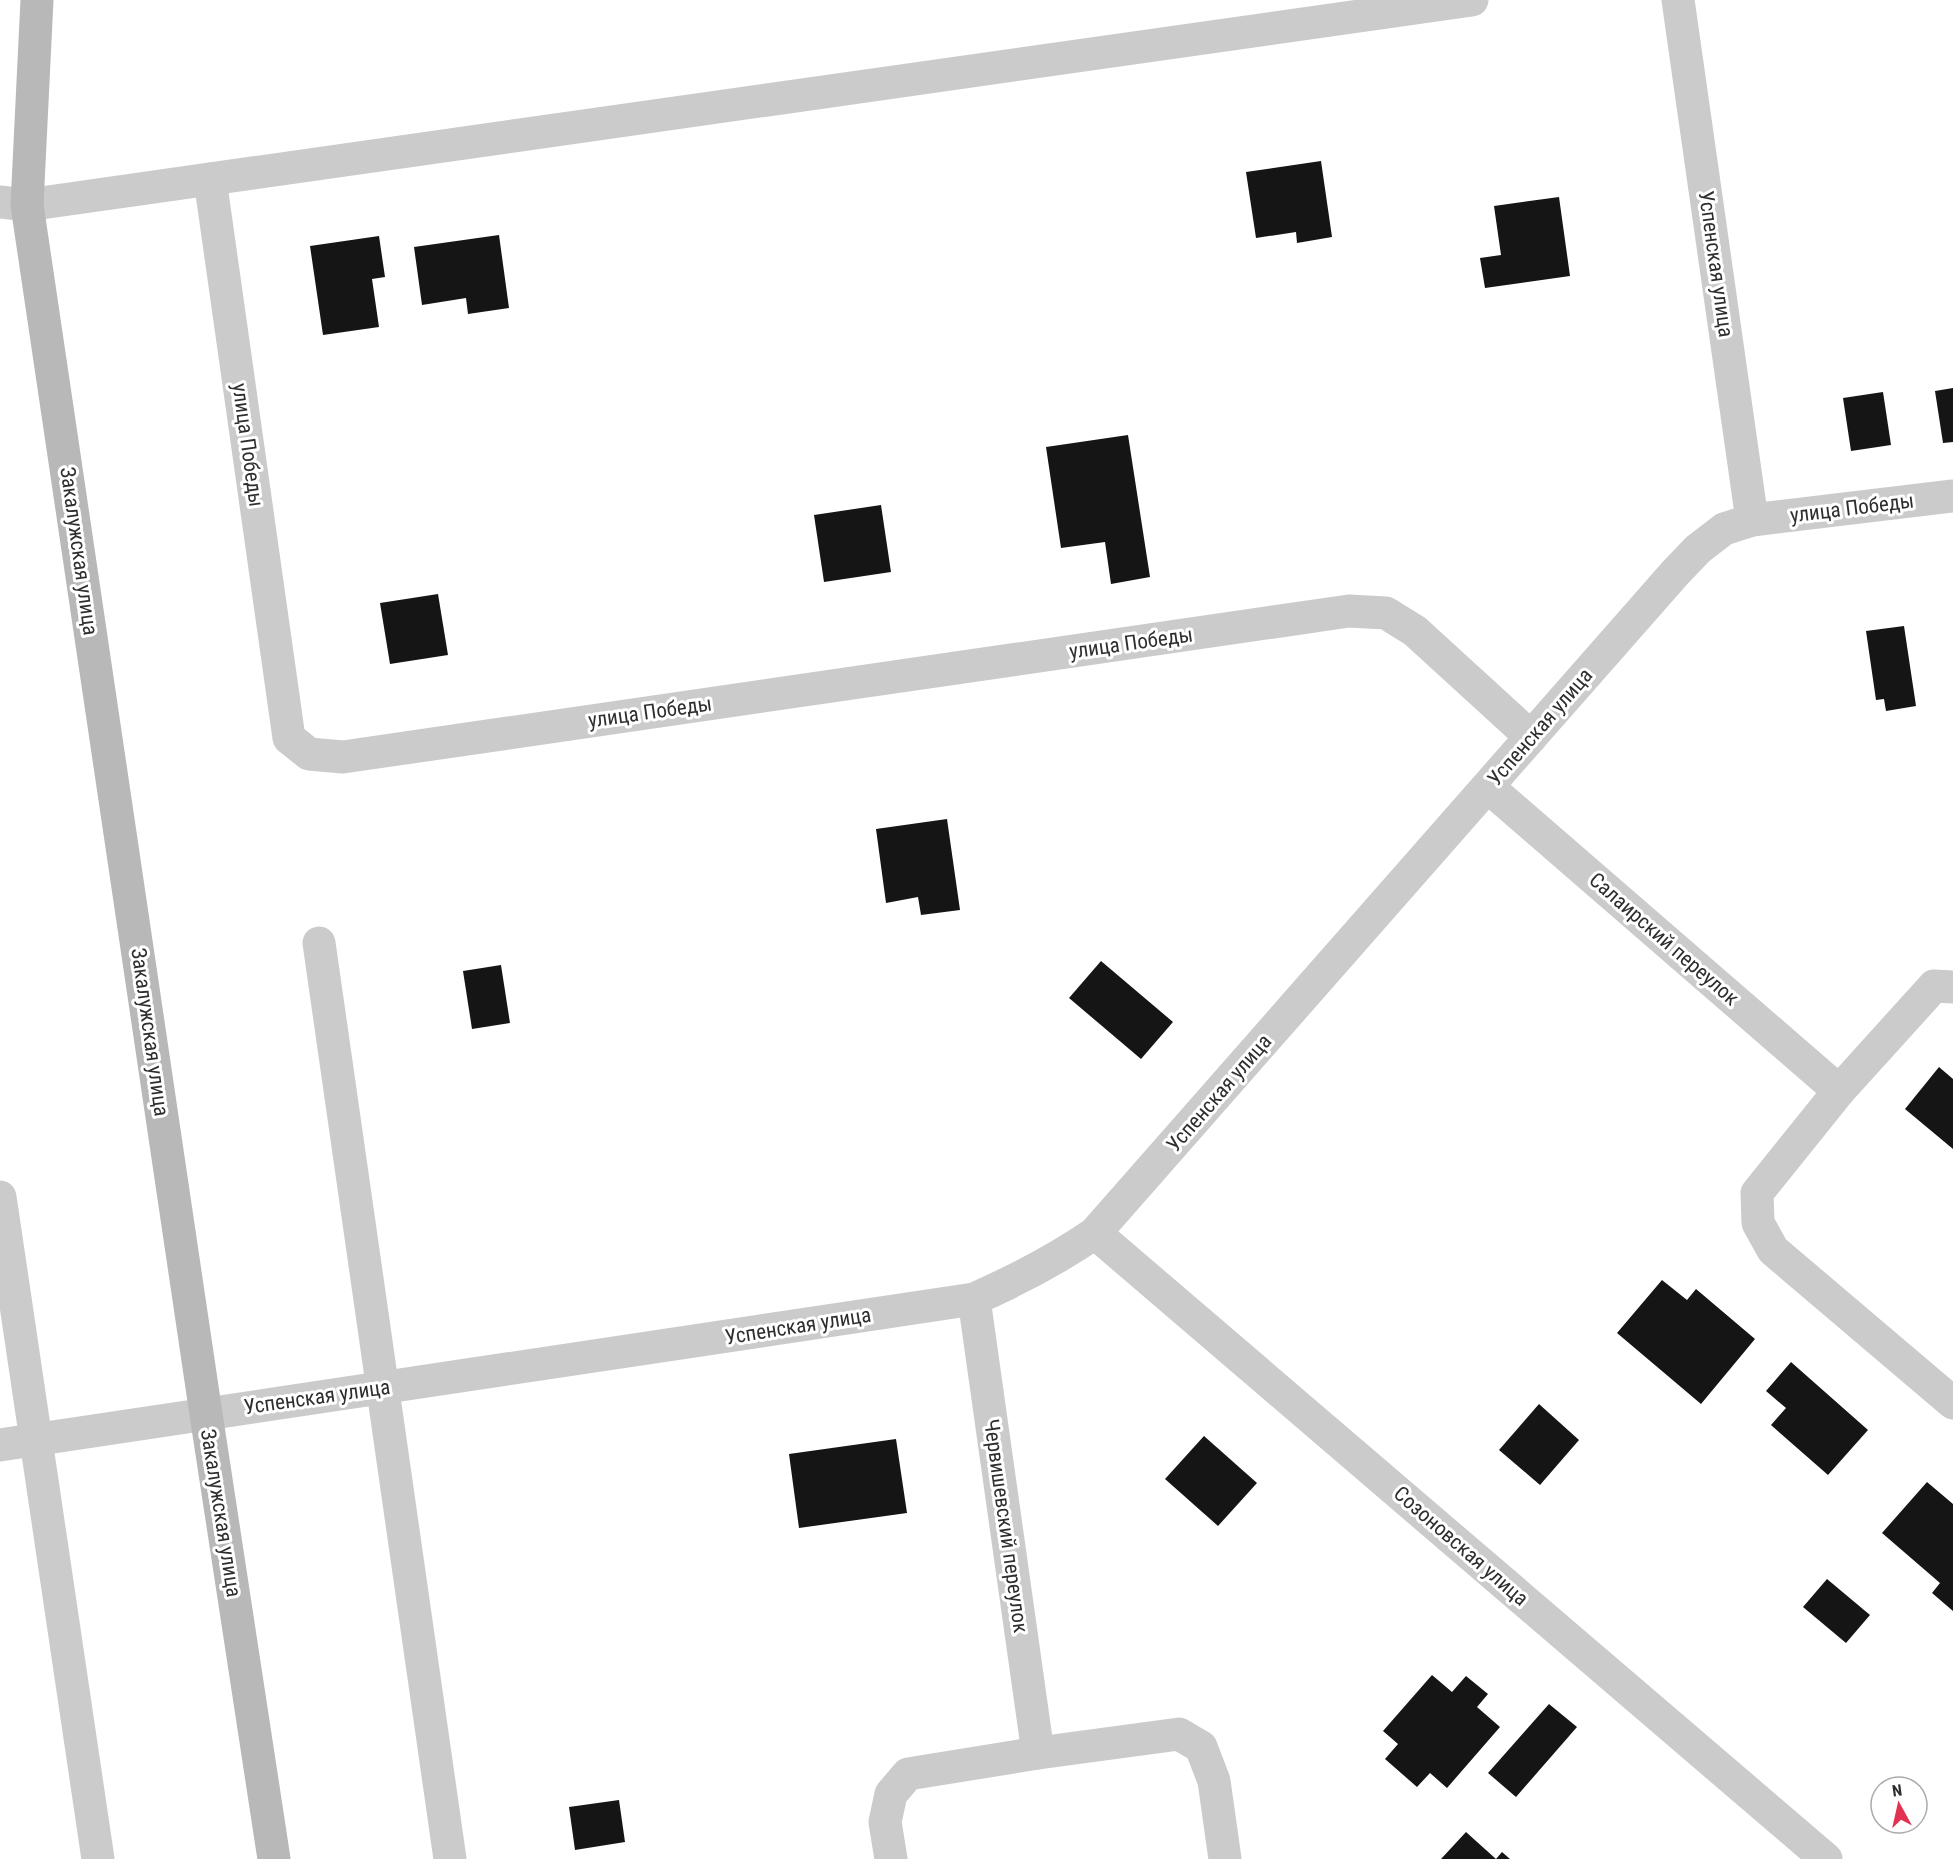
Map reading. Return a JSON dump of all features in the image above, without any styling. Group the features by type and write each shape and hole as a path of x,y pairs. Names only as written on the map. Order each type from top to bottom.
{"street":[{"name":"Закалужская улица","path":"37,0 14,203 206,1414 274,1859"},
{"path":"14,203 210,179 1472,0"},
{"name":"Успенская улица","path":"0,1445 974,1299 1014,1282 1062,1256 1095,1233 1698,549 1724,529 1752,520 1678,0"},
{"name":"улица Победы","path":"210,179 289,738 309,754 343,757 1348,611 1386,613 1415,631 1532,737"},
{"name":"улица Победы","path":"1752,520 1953,496"},
{"name":"Салаирский переулок","path":"1488,787 1839,1091"},
{"path":"319,943 450,1859"},
{"path":"1953,987 1934,986 1839,1091 1757,1193 1758,1223 1773,1250 1953,1403"},
{"path":"0,1197 98,1859"},
{"name":"Созоновская улица","path":"1095,1233 1827,1859"},
{"name":"Червишевский переулок","path":"974,1299 1038,1753"},
{"path":"891,1859 885,1822 891,1794 908,1774 1179,1734 1201,1747 1214,1781 1225,1859"}],"building":[{"path":"1321,161 1332,237 1297,243 1296,232 1256,238 1246,172"},
{"path":"1559,197 1570,276 1485,288 1480,258 1501,255 1494,206"},
{"path":"499,235 509,308 468,314 466,298 422,305 414,247"},
{"path":"379,236 385,277 372,279 379,327 323,335 310,246"},
{"path":"1953,388 1953,442 1943,443 1935,391"},
{"path":"1883,392 1891,445 1851,451 1843,398"},
{"path":"1128,435 1150,577 1111,584 1105,542 1061,548 1046,447"},
{"path":"881,505 891,572 824,582 814,515"},
{"path":"438,594 448,655 390,664 380,603"},
{"path":"1904,626 1916,706 1886,711 1884,699 1876,700 1866,631"},
{"path":"947,819 960,910 921,915 918,897 886,903 876,829"},
{"path":"1101,961 1173,1022 1141,1059 1069,998"},
{"path":"501,965 510,1023 472,1029 463,971"},
{"path":"1939,1067 1953,1079 1953,1149 1905,1109"},
{"path":"1662,1280 1687,1300 1696,1289 1755,1339 1701,1404 1617,1333"},
{"path":"1791,1362 1868,1430 1828,1475 1771,1425 1786,1408 1766,1391"},
{"path":"1539,1404 1579,1440 1540,1485 1499,1450"},
{"path":"1204,1436 1257,1483 1218,1526 1165,1479"},
{"path":"896,1439 907,1513 799,1528 789,1454"},
{"path":"1927,1482 1953,1504 1953,1611 1932,1593 1940,1583 1882,1533"},
{"path":"1827,1579 1870,1615 1846,1643 1803,1607"},
{"path":"1432,1675 1452,1692 1466,1676 1488,1694 1477,1707 1500,1727 1447,1788 1430,1773 1417,1787 1385,1759 1398,1744 1383,1731"},
{"path":"1549,1704 1577,1727 1516,1797 1488,1773"},
{"path":"619,1800 625,1842 575,1850 569,1807"},
{"path":"1466,1832 1496,1859 1441,1859"},
{"path":"1502,1852 1510,1859 1496,1859"}]}
